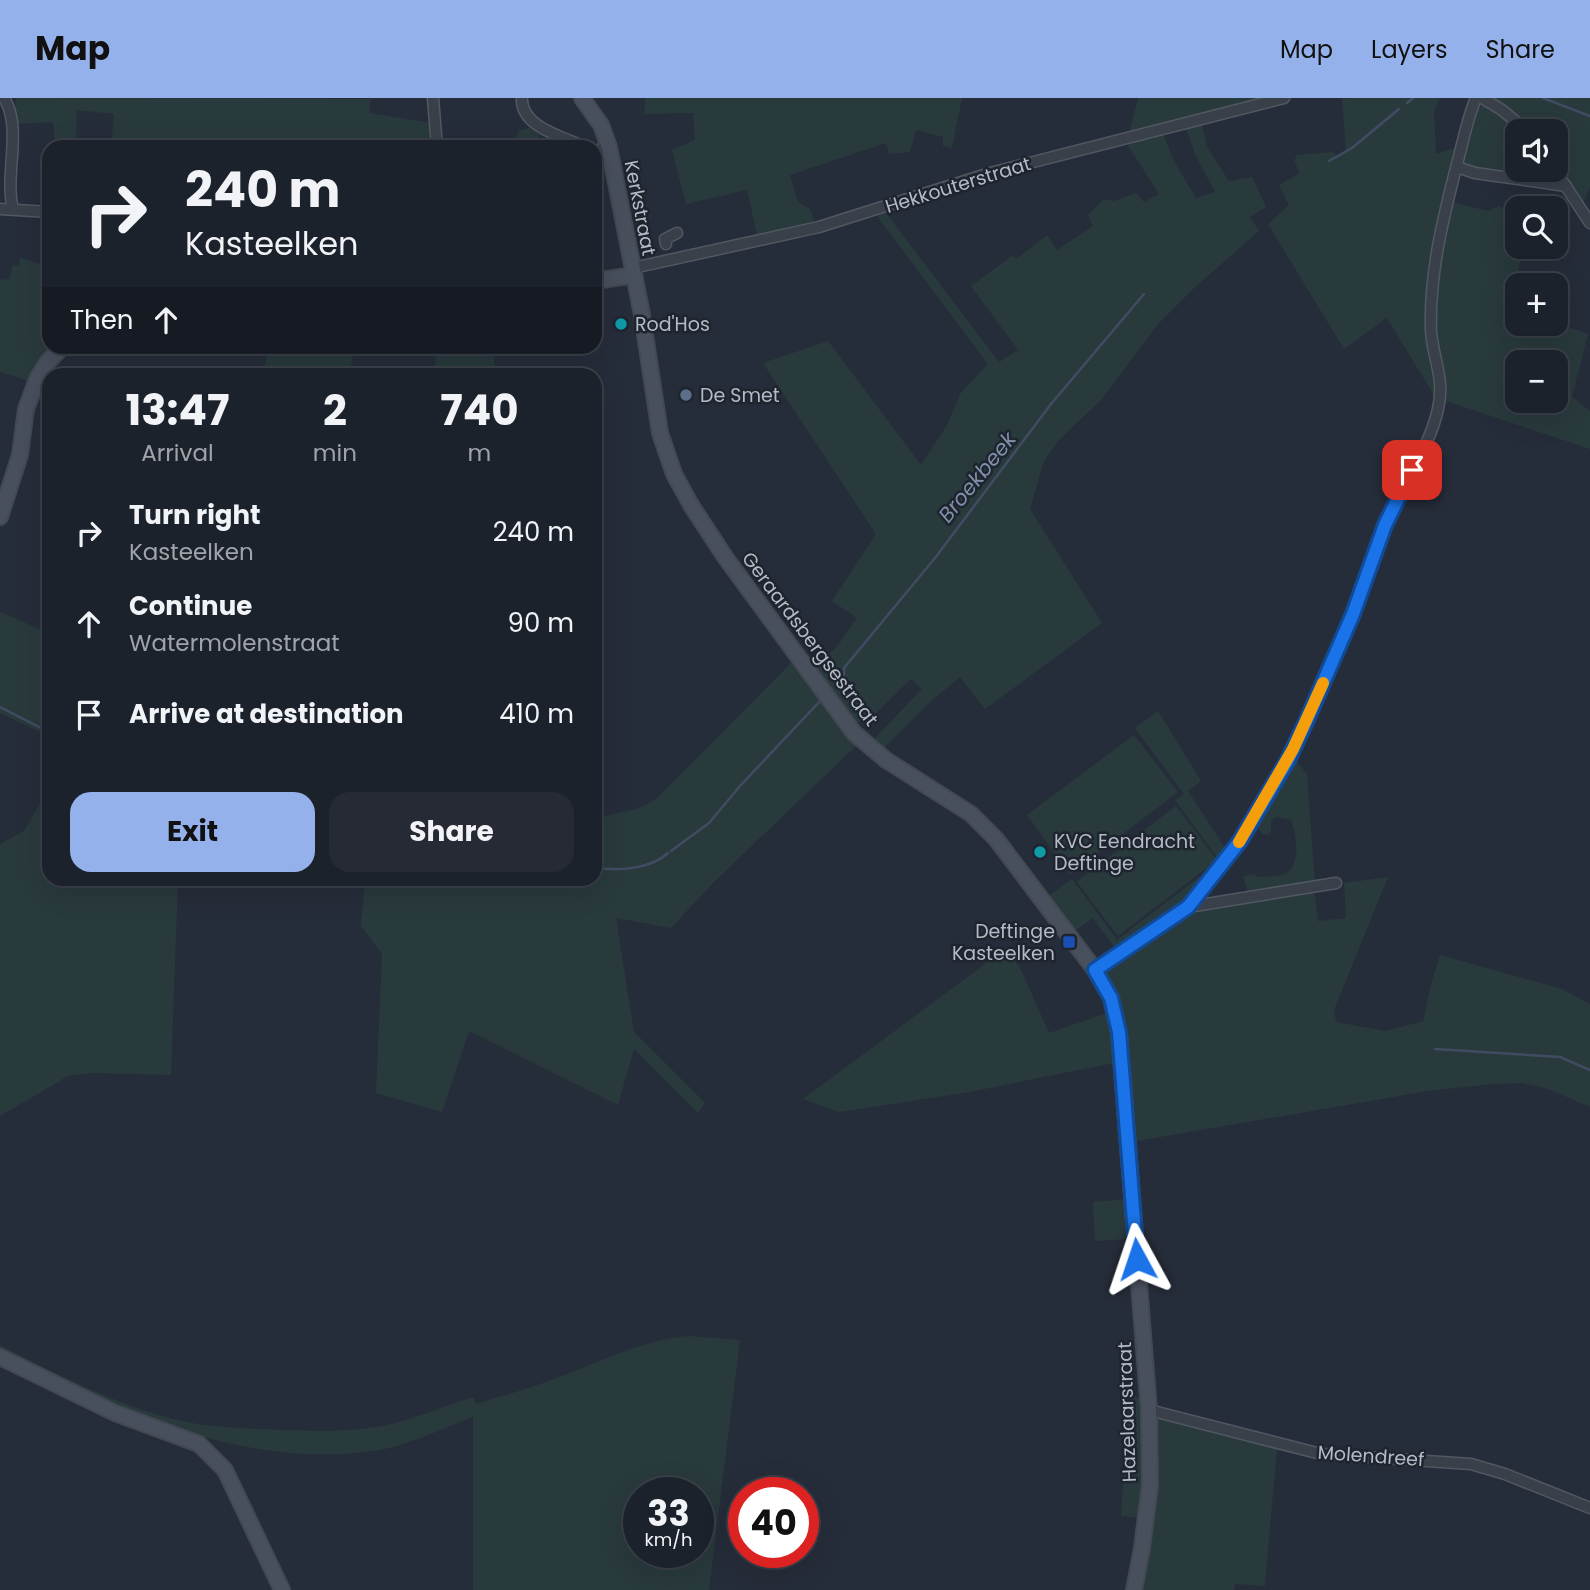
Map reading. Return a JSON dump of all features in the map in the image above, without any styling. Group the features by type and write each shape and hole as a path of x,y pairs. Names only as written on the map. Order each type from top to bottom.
{"street":[{"path":"4,98 12,115 10,197 13,209"},
{"path":"433,98 436,140"},
{"path":"522,98 524,112 532,122 570,140"},
{"name":"Kerkstraat","path":"582,98 601,125 602,140"},
{"name":"Hekkouterstraat","path":"633,272 668,253 819,227 990,173 1284,98"},
{"path":"1095,970 1188,907 1240,841 1293,749 1353,614 1394,506 1432,431 1439,408 1441,382 1431,330 1438,242 1469,114 1476,98"},
{"path":"1482,98 1513,119"},
{"name":"Kerkstraat","path":"602,149 633,272"},
{"path":"1457,167 1475,173 1566,186"},
{"path":"1563,182 1590,223"},
{"path":"0,209 42,211"},
{"path":"668,253 665,239 677,233"},
{"path":"602,279 633,272"},
{"name":"Geraardsbergsestraat","path":"633,272 660,433 674,474 725,557 854,733 886,760 937,791 986,826 1095,970 1111,998 1119,1032 1135,1231"},
{"path":"44,368 55,354"},
{"path":"0,517 20,455 26,409 42,371"},
{"path":"1188,907 1336,883"},
{"name":"Hazelaarstraat","path":"1134,1590 1150,1485 1149,1410 1135,1231"},
{"path":"0,1357 116,1413 191,1439 214,1457 225,1470 282,1590"},
{"name":"Molendreef","path":"1149,1410 1321,1454 1471,1464 1505,1474 1590,1508"}],"shaded area":[{"path":"17,98 371,99 369,113 431,123 433,140 112,140 114,114 77,110 76,140 55,140 53,122 14,124"},
{"path":"646,98 962,98 952,148 943,146 943,137 916,130 910,152 889,154 886,143 790,175 798,202 810,209 815,223 757,234 747,190 686,204 672,150 695,140 693,113 644,114"},
{"path":"1138,98 1266,98 1130,131"},
{"path":"1440,98 1434,112 1436,154 1458,147 1443,200 1431,266 1440,268 1451,202 1488,211 1499,206 1505,210 1505,259 1521,259 1518,273 1505,273 1505,336 1568,336 1568,327 1588,334 1572,397 1590,411 1590,449 1446,401 1446,396 1435,397 1387,318 1344,349 1268,224 1289,205 1279,185 1300,173 1294,161 1297,155 1333,152 1336,156 1346,151 1342,99"},
{"path":"1492,98 1590,98 1590,187 1583,203 1568,181 1568,119 1519,119"},
{"path":"1484,105 1506,119 1505,173 1466,167 1462,159 1477,107"},
{"path":"1202,124 1207,147 1229,181 1252,177 1266,207 1250,217 1259,231 1159,323 1102,399 1059,440 1044,461 1030,509 1102,623 985,709 960,677 930,702 884,748 873,740 922,689 911,679 875,714 871,710 857,724 814,667 836,648 857,618 832,601 876,534 763,363 828,341 921,465 947,425 960,394 988,364 877,216 886,213 999,362 1018,350 971,286 1012,256 1016,259 1047,235 1057,250 1093,226 1088,215 1104,199 1114,201 1136,193 1144,202 1159,194 1127,144 1163,134 1175,163 1196,198 1215,192 1195,154 1186,128"},
{"path":"529,128 540,133 538,140 516,140 518,131"},
{"path":"20,258 42,264 42,354 52,354 29,381 0,372 0,279 9,280 13,265 19,266"},
{"path":"268,354 353,354 351,368 264,368"},
{"path":"436,354 494,354 495,368 435,368"},
{"path":"0,612 42,630 42,733 0,713"},
{"path":"792,662 857,745 714,882 671,928 616,918 634,1032 705,1103 698,1113 634,1049 618,1105 469,1031 442,1112 376,1093 382,954 361,926 364,886 602,886 602,816 637,809 655,800"},
{"path":"1158,711 1201,781 1188,791 1227,851 1220,860 1175,800 1184,794 1135,728"},
{"path":"1134,735 1178,792 1070,874 1027,815"},
{"path":"1291,761 1297,762 1307,774 1315,882 1248,893 1243,876 1280,875 1291,869 1294,863 1296,840 1291,820 1276,817 1271,820 1271,832 1267,835 1262,834 1255,824"},
{"path":"42,799 42,886 178,886 171,1075 93,1073 68,1076 0,1116 0,844 24,831"},
{"path":"1176,806 1217,860 1118,936 1077,882"},
{"path":"1218,863 1184,905 1117,951 1093,918 1073,932 1047,897 1072,879 1117,940"},
{"path":"1388,877 1334,1010 1336,1022 1386,1031 1423,1021 1440,955 1562,989 1590,1004 1590,1107 1546,1088 1521,1083 1493,1084 1428,1091 1137,1141 1124,1030 1112,989 1103,972 1106,967 1190,910 1314,889 1318,921 1346,918 1344,883"},
{"path":"1008,947 1049,1033 1107,1013 1114,1063 964,1093 839,1112 803,1099"},
{"path":"1128,1199 1131,1239 1095,1241 1093,1202"},
{"path":"690,1336 740,1340 714,1550 714,1477 623,1477 623,1568 712,1568 709,1590 473,1590 473,1417 421,1438 380,1450 317,1454 269,1451 222,1442 132,1412 0,1351 0,1345 102,1394 180,1421 238,1428 332,1431 394,1423 474,1397 476,1404 544,1383 655,1342"},
{"path":"1129,1395 1143,1399 1146,1465 1141,1518 1121,1516"},
{"path":"1157,1416 1277,1447 1265,1586 1235,1584 1234,1590 1139,1590 1156,1447"}],"waterway":[{"name":"Broekbeek","path":"1407,103 1413,98"},
{"name":"Broekbeek","path":"1543,98 1590,116"},
{"name":"Broekbeek","path":"1329,161 1352,148 1399,109"},
{"name":"Broekbeek","path":"840,683 844,677 844,668 935,558 1051,404 1144,294"},
{"name":"Broekbeek","path":"671,851 709,823 821,700"},
{"name":"Broekbeek","path":"0,707 42,728"},
{"name":"Broekbeek","path":"602,868 643,866 668,853"},
{"path":"1435,1049 1560,1057 1590,1070"}],"slow traffic":[{"path":"1239,842 1293,749 1323,683"}],"place":[{"name":"Rod'Hos","path":"621,324"},
{"name":"De Smet","path":"686,395"},
{"name":"KVC Eendracht Deftinge","path":"1040,852"},
{"name":"Deftinge Kasteelken","path":"1069,942"}],"route":[{"path":"1137,1259 1119,1032 1111,998 1095,970 1188,907 1240,841 1288,760 1306,722 1353,614 1385,525 1412,470"}]}
